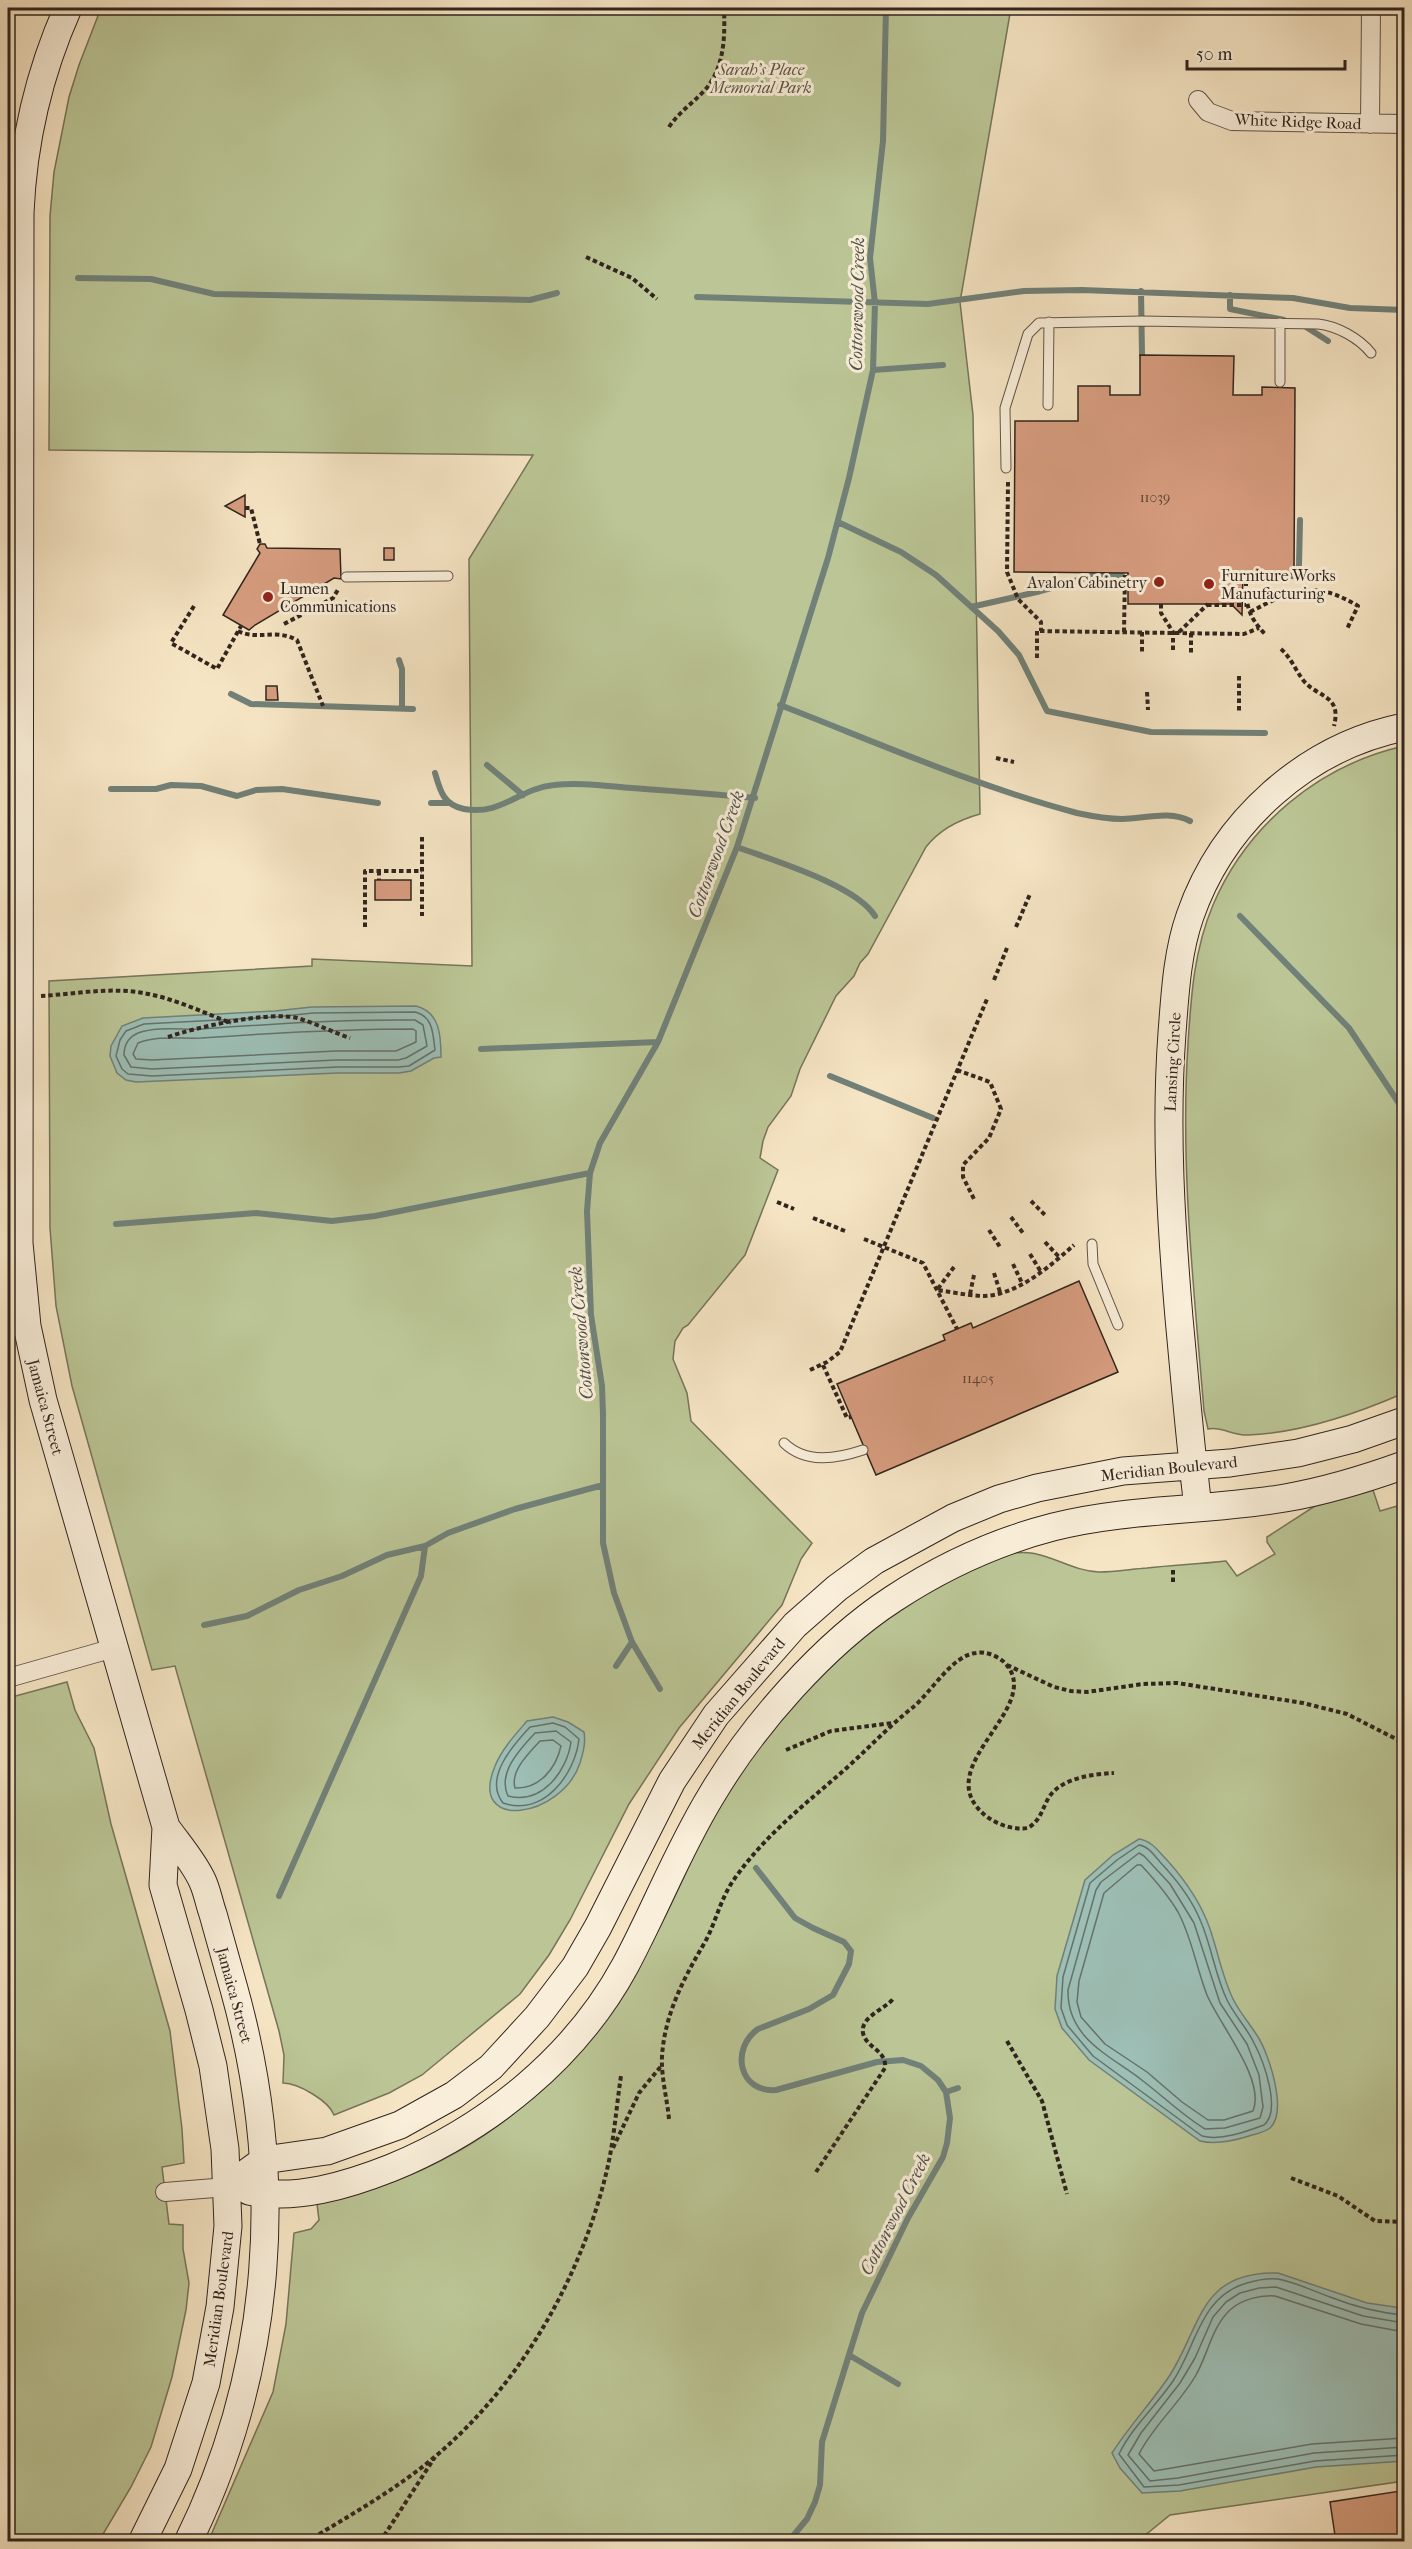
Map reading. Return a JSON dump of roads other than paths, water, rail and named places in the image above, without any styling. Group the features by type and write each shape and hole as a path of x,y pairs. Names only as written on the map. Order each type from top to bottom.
{"main road":[{"name":"Jamaica Street","path":"68,8 36,101 26,147 21,193 19,1226 27,1326 43,1400 166,1827 202,1880 246,2030 254,2073 264,2177"},
{"name":"Lansing Circle","path":"1198,1507 1172,1230 1169,1136 1170,1059 1175,995 1181,950 1189,918 1202,888 1222,854 1249,818 1272,793 1295,774 1333,751 1404,727"},
{"name":"Meridian Boulevard","path":"142,2541 178,2469 206,2383 217,2327 226,2259 227,2187 264,2177 317,2153 390,2130 446,2100 491,2067 537,2017 575,1967 598,1927 668,1787 702,1734 779,1642 810,1611 846,1582 916,1536 999,1499 1090,1476 1242,1461 1310,1451 1404,1421"},
{"name":"Meridian Boulevard","path":"264,2177 329,2188 366,2177 433,2149 482,2120 517,2094 551,2063 587,2022 616,1980 704,1808 734,1760 815,1663 835,1644 882,1607 945,1567 1022,1536 1078,1522 1308,1493 1360,1480 1404,1465"},
{"name":"Jamaica Street","path":"166,1827 163,1885 210,2051 222,2122 227,2187"},
{"path":"188,2541 228,2446 248,2375 264,2265 264,2177"}],"street":[{"path":"1370,124 1371,8"},
{"name":"White Ridge Road","path":"1198,100 1208,112 1232,121 1404,124"},
{"path":"8,1678 114,1648"},
{"path":"165,2192 227,2187"}],"lane":[{"path":"1048,405 1049,322"},
{"path":"1006,468 1005,408 1030,329 1039,323 1280,323 1333,327 1364,345 1371,353"},
{"path":"1280,323 1280,382"},
{"path":"346,577 448,576"},
{"path":"1092,1244 1094,1264 1118,1325"},
{"path":"784,1443 793,1451 809,1457 840,1456 862,1450"}],"water":[{"path":"416,1006 424,1009 434,1019 439,1033 441,1057 434,1058 411,1071 399,1073 337,1073 136,1082 126,1080 117,1073 110,1056 111,1046 122,1026 143,1018 312,1007"},
{"path":"553,1717 568,1722 584,1732 580,1763 570,1782 555,1796 538,1806 520,1810 505,1809 494,1802 490,1787 498,1760 509,1742 527,1721"},
{"path":"1139,1839 1148,1842 1158,1850 1192,1892 1210,1929 1233,1999 1258,2037 1267,2056 1275,2083 1277,2109 1275,2120 1266,2131 1224,2142 1200,2141 1089,2060 1062,2028 1055,2009 1057,1976 1085,1880 1113,1855"},
{"path":"1278,2273 1367,2303 1395,2307 1404,2311 1404,2461 1316,2467 1180,2491 1142,2493 1120,2468 1112,2453 1170,2375 1207,2304 1218,2291 1233,2281 1252,2275"}],"waterway":[{"name":"Cottonwood Creek","path":"660,1689 632,1642 614,1593 603,1543 602,1386 591,1315 587,1211 590,1173 600,1143 658,1042 737,847 828,558 849,478 873,370 875,303 870,258 883,141 886,8"},
{"path":"78,278 151,279 214,294 530,300 557,293"},
{"path":"697,297 928,304 1024,291 1082,290 1293,298 1350,308 1404,310"},
{"path":"1141,291 1142,355"},
{"path":"1230,295 1230,309 1284,320"},
{"path":"1303,325 1328,341"},
{"path":"873,370 943,365"},
{"path":"1249,577 1296,576 1299,565 1300,520"},
{"path":"838,522 901,552 936,575 998,631 1019,655 1047,711 1151,732 1265,733"},
{"path":"971,607 1037,592 1092,576 1122,576"},
{"path":"399,660 402,669 402,708"},
{"path":"231,694 251,704 413,709"},
{"path":"780,705 964,777 1077,813 1116,819 1174,816 1190,821"},
{"path":"487,765 523,795"},
{"path":"435,773 441,791 447,800 464,809 489,809 542,787 564,784 755,798"},
{"path":"111,789 156,789 171,785 201,786 237,796 256,790 282,789 378,803"},
{"path":"431,803 448,803"},
{"path":"737,847 791,866 832,884 865,905 875,916"},
{"path":"1240,916 1349,1028 1404,1111"},
{"path":"481,1049 658,1042"},
{"path":"830,1076 933,1118"},
{"path":"116,1224 256,1213 332,1221 375,1216 590,1173"},
{"path":"204,1625 247,1616 299,1590 342,1576 387,1555 425,1546 448,1533 515,1509 603,1485"},
{"path":"279,1896 421,1576 425,1546"},
{"path":"616,1666 632,1642"},
{"name":"Cottonwood Creek","path":"756,1868 795,1918 844,1942 851,1951 849,1964 833,1995 809,2009 758,2029 749,2037 742,2058 747,2077 754,2085 763,2089 776,2090 877,2062 903,2060 921,2066 938,2080 946,2092 950,2118 943,2157 908,2218 862,2313 822,2442 820,2485 815,2502 807,2519 788,2542"},
{"path":"946,2092 958,2088"},
{"path":"849,2355 898,2384"}],"place":[{"name":"Avalon Cabinetry","path":"1159,582"},
{"name":"Furniture Works Manufacturing","path":"1209,584"},
{"name":"Lumen Communications","path":"268,597"}],"park label":[{"name":"Sarah's Place Memorial Park","path":"761,78"}]}
